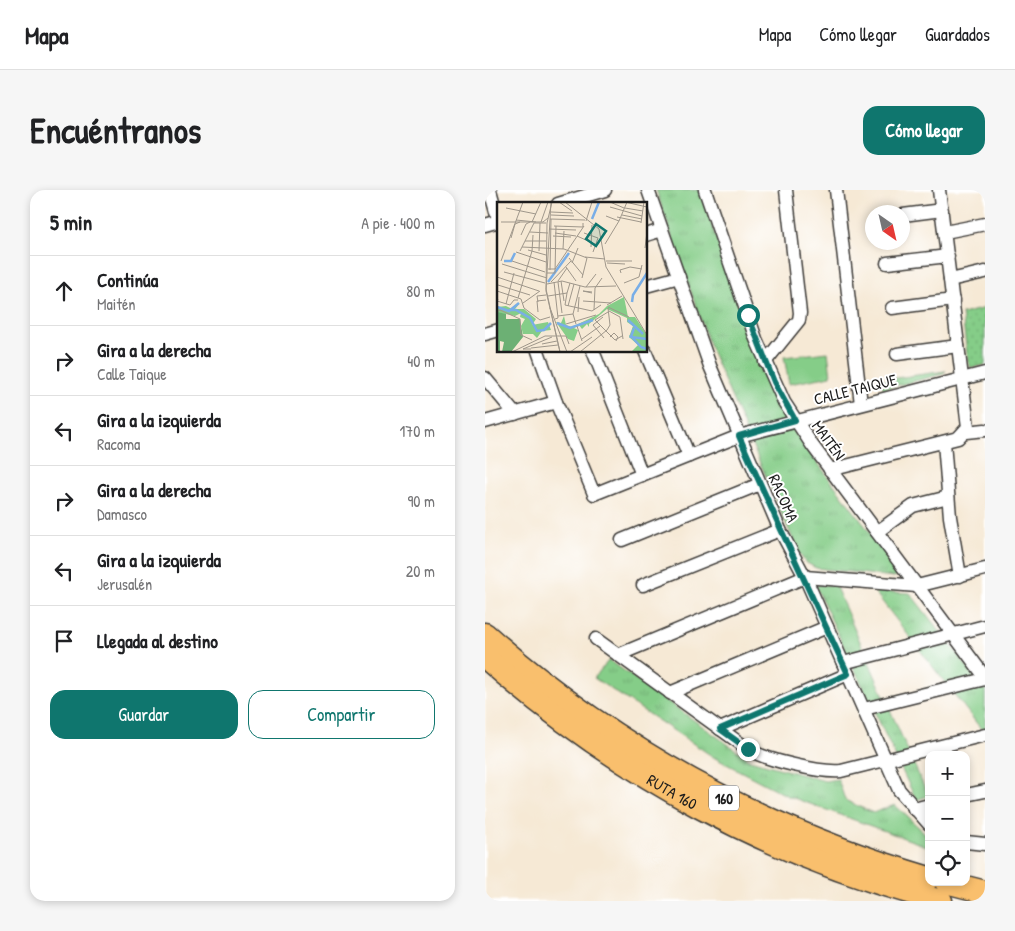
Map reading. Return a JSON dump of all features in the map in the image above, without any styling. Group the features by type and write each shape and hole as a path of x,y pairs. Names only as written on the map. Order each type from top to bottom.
{"highway":[{"name":"RUTA 160","path":"485,634 537,678 581,711 629,744 695,783 778,824 844,850 922,875"},
{"name":"RUTA 160","path":"485,657 527,692 593,742 683,798 745,830 808,858 885,885 941,901"},
{"path":"970,881 985,883"},
{"path":"962,886 985,892"}],"street":[{"path":"490,190 497,215"},
{"path":"565,202 605,190"},
{"name":"RACOMA","path":"649,190 710,366 780,530 805,577 899,790 925,820"},
{"name":"MAITÉN","path":"705,190 765,362 795,420 985,678"},
{"path":"765,362 799,320 801,313 786,190"},
{"path":"836,190 861,404"},
{"path":"939,190 961,379 968,422 966,432"},
{"path":"910,214 941,210"},
{"path":"945,232 985,224"},
{"path":"647,235 662,230"},
{"path":"887,263 947,256"},
{"path":"950,280 985,272"},
{"path":"647,286 679,277"},
{"path":"892,308 953,300"},
{"path":"897,354 958,346"},
{"path":"485,422 556,402 538,352"},
{"path":"593,352 642,475"},
{"path":"645,352 689,456"},
{"name":"CALLE TAIQUE","path":"556,402 594,494 739,436 795,420 985,373"},
{"path":"485,378 515,414"},
{"path":"830,470 944,442 958,438 966,432 985,430"},
{"path":"944,442 952,538 959,576"},
{"path":"621,540 761,484"},
{"path":"877,532 913,506 948,496"},
{"path":"643,585 780,530"},
{"path":"618,655 805,577 917,586 985,569"},
{"path":"720,729 845,669 953,634 985,626"},
{"path":"670,693 827,627"},
{"path":"596,639 720,729 760,755 823,770 841,771 985,735"},
{"path":"864,709 985,678"},
{"path":"970,794 985,790"},
{"path":"914,809 925,806"},
{"path":"970,842 985,844"}],"green space":[{"path":"656,190 700,190 756,355 775,397 796,434 896,567 898,575 894,577 816,568 805,562 799,553 711,350"},
{"path":"985,308 985,365 971,368 968,362 962,314"},
{"path":"828,352 831,376 789,384 784,357"},
{"path":"946,371 943,374 883,389 882,380"},
{"path":"815,585 835,585 925,789 925,797 916,800"},
{"path":"874,591 910,593 985,690 985,734"},
{"path":"609,660 750,760 825,781 838,779 845,800 873,813 895,805 925,833 925,846 788,796 715,758 594,678"}],"route":[{"path":"748,315 765,362 784,402 795,420 739,436 780,530 805,577 848,674 720,729 748,749"}]}
